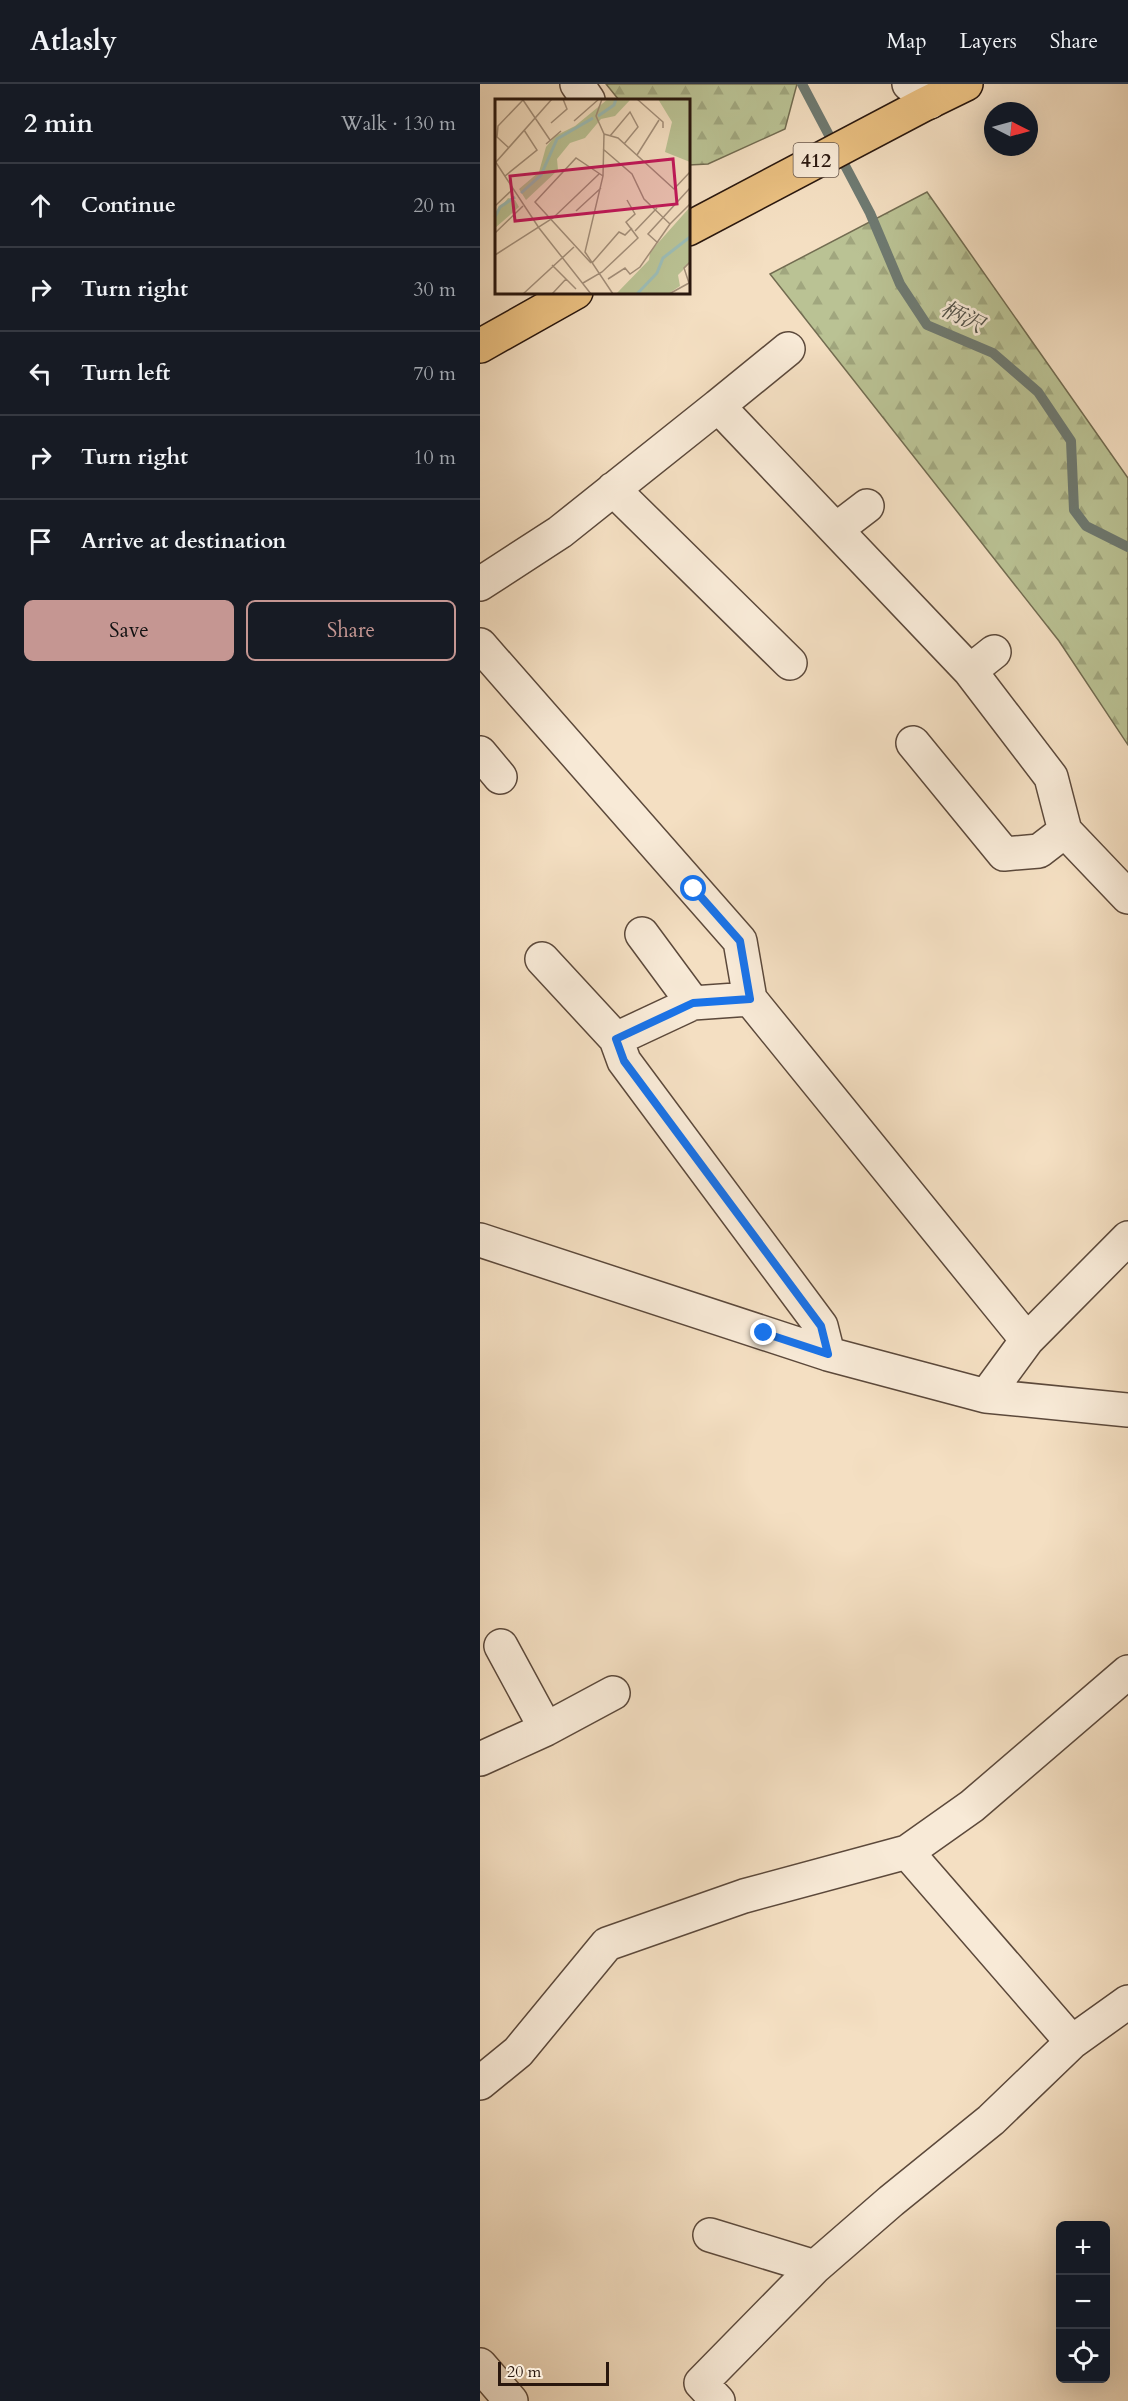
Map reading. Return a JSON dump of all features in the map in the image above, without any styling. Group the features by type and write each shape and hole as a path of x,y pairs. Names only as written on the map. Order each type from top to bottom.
{"highway":[{"name":"412","path":"699,222 921,97 966,84"},
{"path":"480,346 572,294"}],"street":[{"path":"577,84 587,99"},
{"path":"480,584 560,532 788,349"},
{"path":"718,406 837,529 982,661 1051,777 1065,831 1128,897"},
{"path":"613,489 790,663"},
{"path":"837,529 867,506"},
{"path":"480,645 740,941 750,999 1027,1341"},
{"path":"913,743 1004,854 1039,851 1065,831"},
{"path":"642,934 693,1003"},
{"path":"542,959 616,1039 624,1061 821,1326 828,1354"},
{"path":"616,1039 693,1003 750,999"},
{"path":"986,1396 1027,1341 1128,1238"},
{"path":"480,1240 828,1354 986,1396 1128,1410"},
{"path":"501,1646 546,1729"},
{"path":"480,2083 518,2052 607,1944 744,1896 907,1852 972,1806 1128,1672"},
{"path":"480,1759 546,1729 613,1693"},
{"path":"907,1852 1072,2042"},
{"path":"718,2401 701,2383 815,2267 891,2201 991,2120 1072,2042 1124,2012"},
{"path":"710,2235 815,2267"},
{"path":"480,2365 511,2401"}],"green space":[{"path":"606,84 797,84 785,129 708,164 690,165 690,99 618,99"},
{"path":"927,192 1128,478 1128,745 1059,641 770,274"}],"waterway":[{"name":"柄沢","path":"802,84 870,213 900,284 927,325 993,353 1038,392 1071,441 1074,510 1086,526 1128,547"}],"route":[{"path":"694,889 740,941 750,999 693,1003 616,1039 624,1061 821,1326 828,1354 764,1333"}]}
